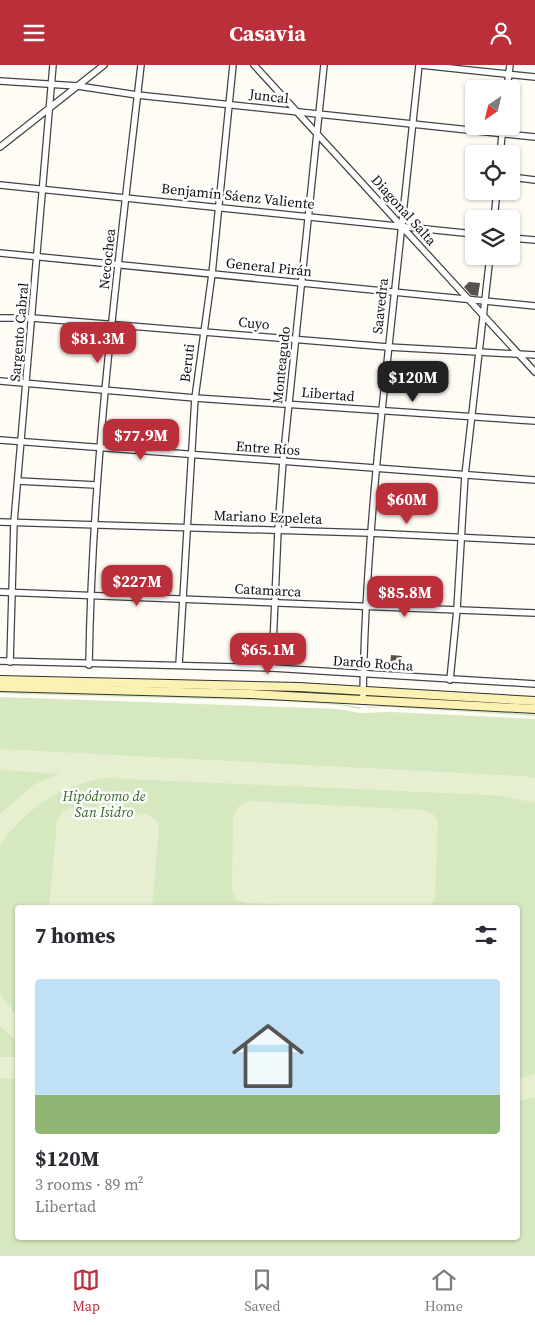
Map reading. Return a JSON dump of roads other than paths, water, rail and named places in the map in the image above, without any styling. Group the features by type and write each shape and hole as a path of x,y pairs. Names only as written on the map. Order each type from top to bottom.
{"main road":[{"path":"0,680 299,687 535,701"},
{"path":"0,687 251,694 535,709"}],"street":[{"name":"Sargento Cabral","path":"10,662 14,522 53,65"},
{"path":"0,147 104,65"},
{"name":"Necochea","path":"88,665 90,595 99,447 141,65"},
{"name":"Beruti","path":"179,665 195,398 212,273 233,65"},
{"name":"Diagonal Salta","path":"254,65 535,372"},
{"name":"Monteagudo","path":"272,668 283,461 324,65"},
{"path":"420,65 535,77"},
{"name":"Saavedra","path":"363,700 369,533 400,225 420,65"},
{"path":"508,80 510,65"},
{"name":"Juncal","path":"0,81 78,87 299,113 465,130"},
{"name":"Juncal","path":"518,135 535,137"},
{"path":"520,178 535,180"},
{"name":"Benjamín Sáenz Valiente","path":"0,185 465,233"},
{"path":"520,239 535,241"},
{"name":"General Pirán","path":"0,253 535,306"},
{"path":"450,680 457,609 465,475 489,265"},
{"name":"Cuyo","path":"0,318 32,318 388,347 535,355"},
{"name":"Libertad","path":"0,381 195,398 535,421"},
{"name":"Entre Ríos","path":"0,440 535,480"},
{"path":"18,481 96,485"},
{"name":"Mariano Ezpeleta","path":"0,521 369,533 460,539 535,541"},
{"name":"Catamarca","path":"0,592 535,613"},
{"name":"Dardo Rocha","path":"0,661 88,665 272,668 535,684"}],"park label":[{"name":"Hipódromo de San Isidro","path":"104,804"}]}
